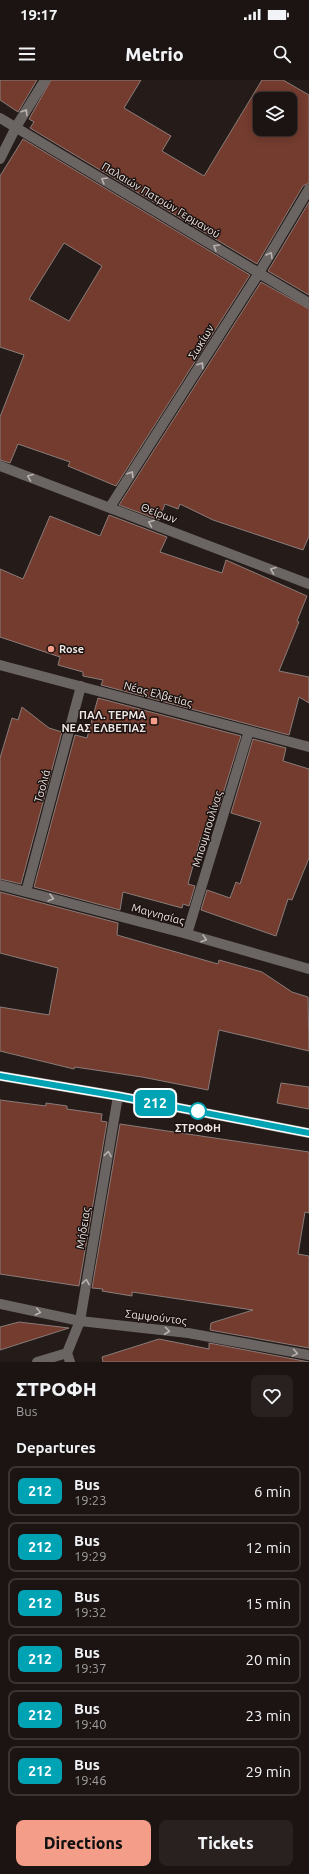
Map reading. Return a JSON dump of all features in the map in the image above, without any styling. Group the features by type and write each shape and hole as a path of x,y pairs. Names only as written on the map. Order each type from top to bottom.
{"street":[{"path":"0,159 16,127 45,80"},
{"name":"Παλαιών Πατρών Γερμανού","path":"0,118 309,303"},
{"name":"Σωκίων","path":"110,507 259,273 309,189"},
{"name":"Θείρων","path":"0,466 309,584"},
{"name":"Νέας Ελβετίας","path":"0,665 309,747"},
{"name":"Τσολιά","path":"26,892 81,686"},
{"name":"Μπουμπουλίνας","path":"187,934 249,731"},
{"name":"Μαγνησίας","path":"0,886 187,934 309,968"},
{"path":"0,1076 118,1096 309,1132"},
{"name":"Μήδειας","path":"68,1358 80,1321 118,1096"},
{"name":"Σαμψούντος","path":"0,1304 80,1321 188,1333 309,1355"},
{"path":"37,1362 68,1358"}],"building":[{"path":"0,80 37,80 18,112 0,100"},
{"path":"51,80 141,80 124,108 171,136 162,151 204,176 253,95 253,136 297,136 297,92 255,92 262,80 283,80 309,95 309,183 303,186 257,264 30,128 34,122 29,119"},
{"path":"23,139 250,275 116,486 68,466 70,462 18,444 10,463 0,460 0,417 24,355 0,347 0,176","holes":["64,243 102,266 69,321 29,299"]},
{"path":"309,202 309,295 268,271"},
{"path":"261,282 309,309 309,536 303,550 213,520 180,504 178,509 165,504 159,520 119,505"},
{"path":"109,515 167,537 160,552 222,573 226,560 307,596 297,621 299,622 279,671 309,677 309,703 299,697 289,735 101,685 103,680 83,676 83,672 58,665 60,657 0,637 0,569 23,579 50,516 100,536"},
{"path":"98,698 241,736 218,810 212,808 204,837 201,837 188,884 195,886 189,906 183,904 182,908 123,892 120,910 34,887 75,735 87,738"},
{"path":"22,707 49,728 62,732 21,884 0,879 0,758 12,718 18,720"},
{"path":"253,739 286,748 283,761 309,769 309,858 292,900 288,899 276,936 201,910 207,890 230,898 236,882 240,884 261,822 231,813"},
{"path":"0,892 118,923 117,935 218,964 219,960 262,972 292,992 308,997 309,1051 219,1030 208,1090 142,1077 75,1067 74,1069 0,1051 0,1007 49,1015 58,968 0,953"},
{"path":"281,1083 309,1087 309,1109 277,1103"},
{"path":"0,1100 46,1106 46,1103 67,1106 67,1109 102,1114 101,1121 107,1122 79,1286 0,1274"},
{"path":"120,1124 309,1152 309,1213 305,1212 298,1254 309,1256 309,1348 210,1330 211,1323 253,1310 132,1292 132,1296 92,1288"},
{"path":"19,1322 69,1328 0,1350 0,1327"},
{"path":"159,1339 209,1349 209,1343 309,1362 103,1362 102,1357"}],"bus line":[{"name":"212","path":"0,1076 118,1096 309,1133"}],"place":[{"name":"Rose","path":"51,649"},
{"name":"ΠΑΛ. ΤΕΡΜΑ ΝΕΑΣ ΕΛΒΕΤΙΑΣ","path":"154,721"},
{"name":"ΣΤΡΟΦΗ","path":"198,1111"}]}
